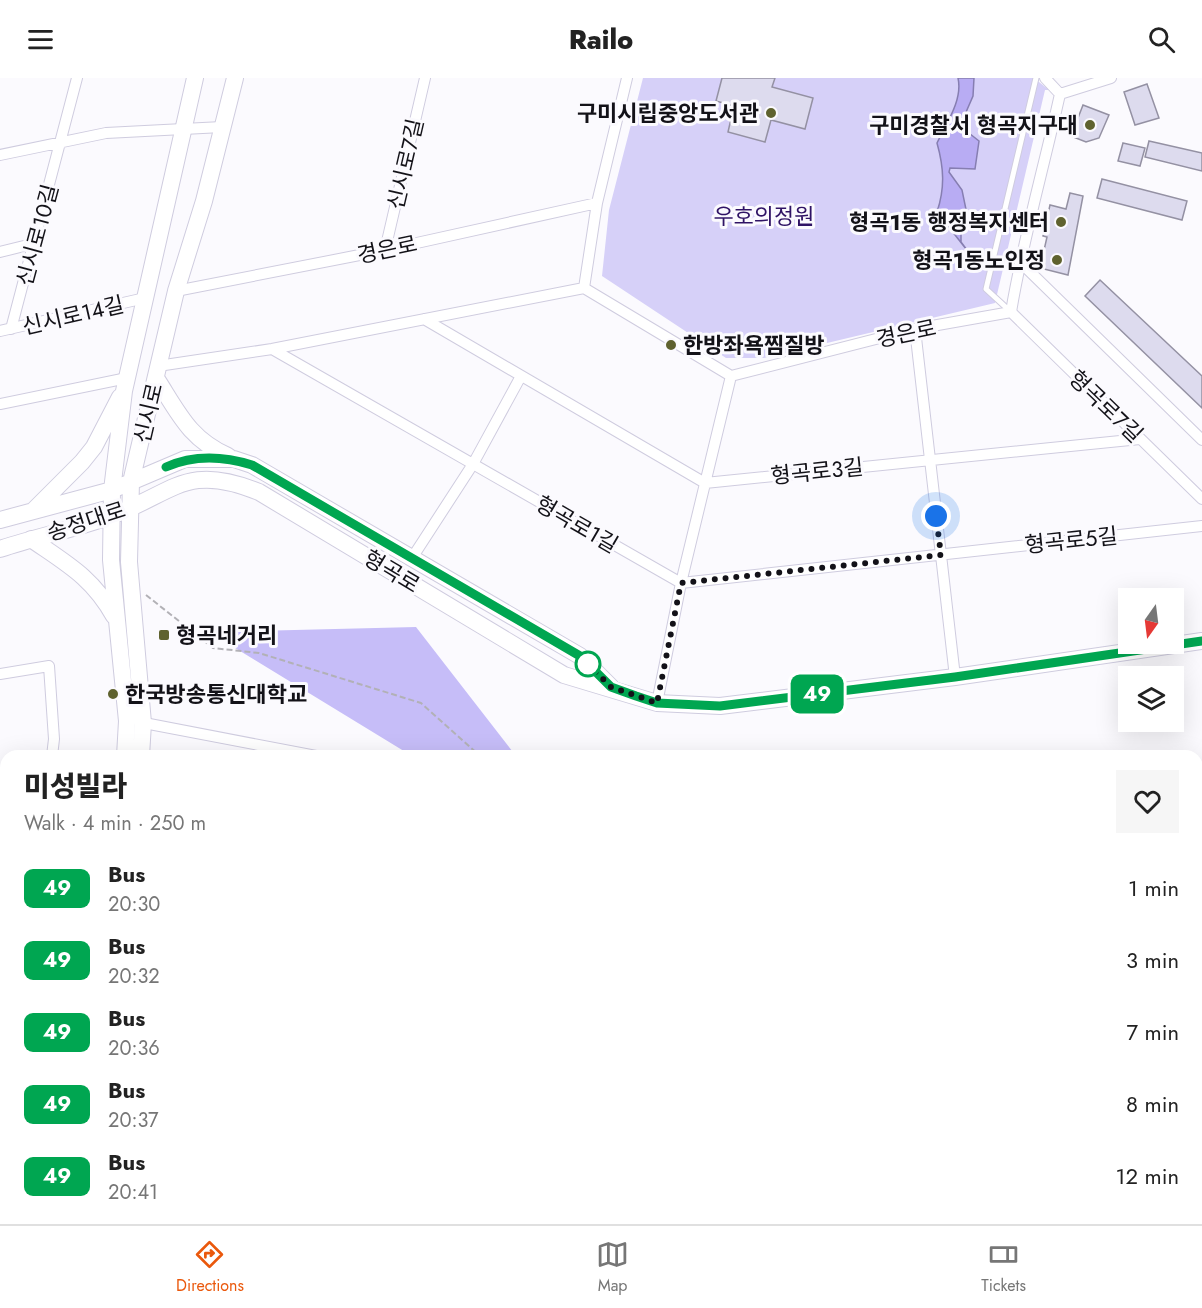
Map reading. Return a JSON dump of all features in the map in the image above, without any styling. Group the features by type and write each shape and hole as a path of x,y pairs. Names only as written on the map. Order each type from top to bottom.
{"street":[{"name":"신시로10길","path":"6,330 36,243 77,78"},
{"name":"신시로","path":"140,750 119,625 111,560 112,490 125,385 195,78"},
{"name":"신시로","path":"127,750 135,722 130,584 131,483 176,291 204,201 235,78"},
{"name":"신시로7길","path":"385,250 425,78"},
{"path":"584,288 597,203 627,78"},
{"path":"1045,78 1060,94"},
{"path":"1060,94 1111,78"},
{"path":"1011,312 1019,261 1035,205 1060,94"},
{"path":"0,154 61,140 106,133 222,127"},
{"name":"경은로","path":"176,291 385,250 597,203"},
{"path":"0,252 36,243"},
{"path":"1019,261 1202,440"},
{"path":"234,459 214,450 186,428 157,372 584,288 731,376 681,583 657,703"},
{"name":"신시로14길","path":"6,330 145,298"},
{"name":"경은로","path":"731,376 915,329 1011,312"},
{"name":"형곡로7길","path":"1011,312 1202,499"},
{"path":"424,319 705,483"},
{"path":"915,329 955,677"},
{"path":"272,349 472,464"},
{"path":"412,558 472,464 521,376"},
{"path":"0,404 125,385"},
{"path":"32,512 88,454 125,385"},
{"path":"930,459 1140,439"},
{"name":"형곡로","path":"166,467 184,459 234,459 252,465 580,656 611,687"},
{"name":"형곡로3길","path":"705,483 930,459"},
{"name":"형곡로1길","path":"472,464 681,583"},
{"name":"송정대로","path":"0,520 112,490 166,467"},
{"name":"형곡로","path":"169,487 193,480 231,480 259,492 564,675 611,687 657,703 720,706 955,677 1202,641"},
{"name":"송정대로","path":"0,549 110,516 169,487"},
{"name":"형곡로5길","path":"941,555 1202,526"},
{"path":"31,539 87,577 104,598 119,625"},
{"path":"681,583 941,555"},
{"path":"0,674 49,666 53,750"},
{"path":"135,722 284,750"}],"lane":[{"path":"1011,312 986,288 1036,78"}],"path":[{"path":"130,584 213,648 259,653 421,703 473,750"}],"green space":[{"name":"우호의정원","path":"643,78 1034,78 1049,90 1045,90 995,303 764,358 726,358 602,276 609,210"}],"shaded area":[{"path":"958,78 974,78 973,96 960,126 979,141 975,169 950,168 949,172 962,190 969,224 961,229 961,242 970,254 937,212 943,178 937,143 956,103"},
{"path":"416,627 511,750 402,750 209,632"}],"building":[{"name":"구미시립중앙도서관","path":"722,78 775,78 772,87 813,98 805,129 771,120 765,142 728,132 734,106 716,101"},
{"path":"1147,84 1159,118 1135,125 1124,92"},
{"name":"구미경찰서 형곡지구대","path":"1083,105 1109,115 1099,138 1086,142 1071,136"},
{"path":"1149,141 1202,153 1202,171 1145,157"},
{"path":"1123,143 1145,148 1140,166 1118,161"},
{"path":"1102,179 1187,201 1182,220 1097,198"},
{"path":"1070,193 1083,196 1068,275 1040,268 1047,237 1043,236 1050,205 1066,209"},
{"path":"1100,280 1202,376 1202,408 1085,296"}],"bus line":[{"name":"49","path":"166,467 184,459 207,458 234,459 252,465 580,656 611,687 657,703 720,706 955,677 1202,641"}],"place":[{"name":"구미시립중앙도서관","path":"771,113"},
{"name":"구미경찰서 형곡지구대","path":"1090,125"},
{"name":"형곡1동 행정복지센터","path":"1061,222"},
{"name":"형곡1동노인정","path":"1057,260"},
{"name":"한방좌욕찜질방","path":"671,345"},
{"name":"형곡네거리","path":"164,635"},
{"name":"한국방송통신대학교","path":"113,694"}],"route":[{"path":"588,664 611,687 657,703 681,583 941,555 936,516"}]}
